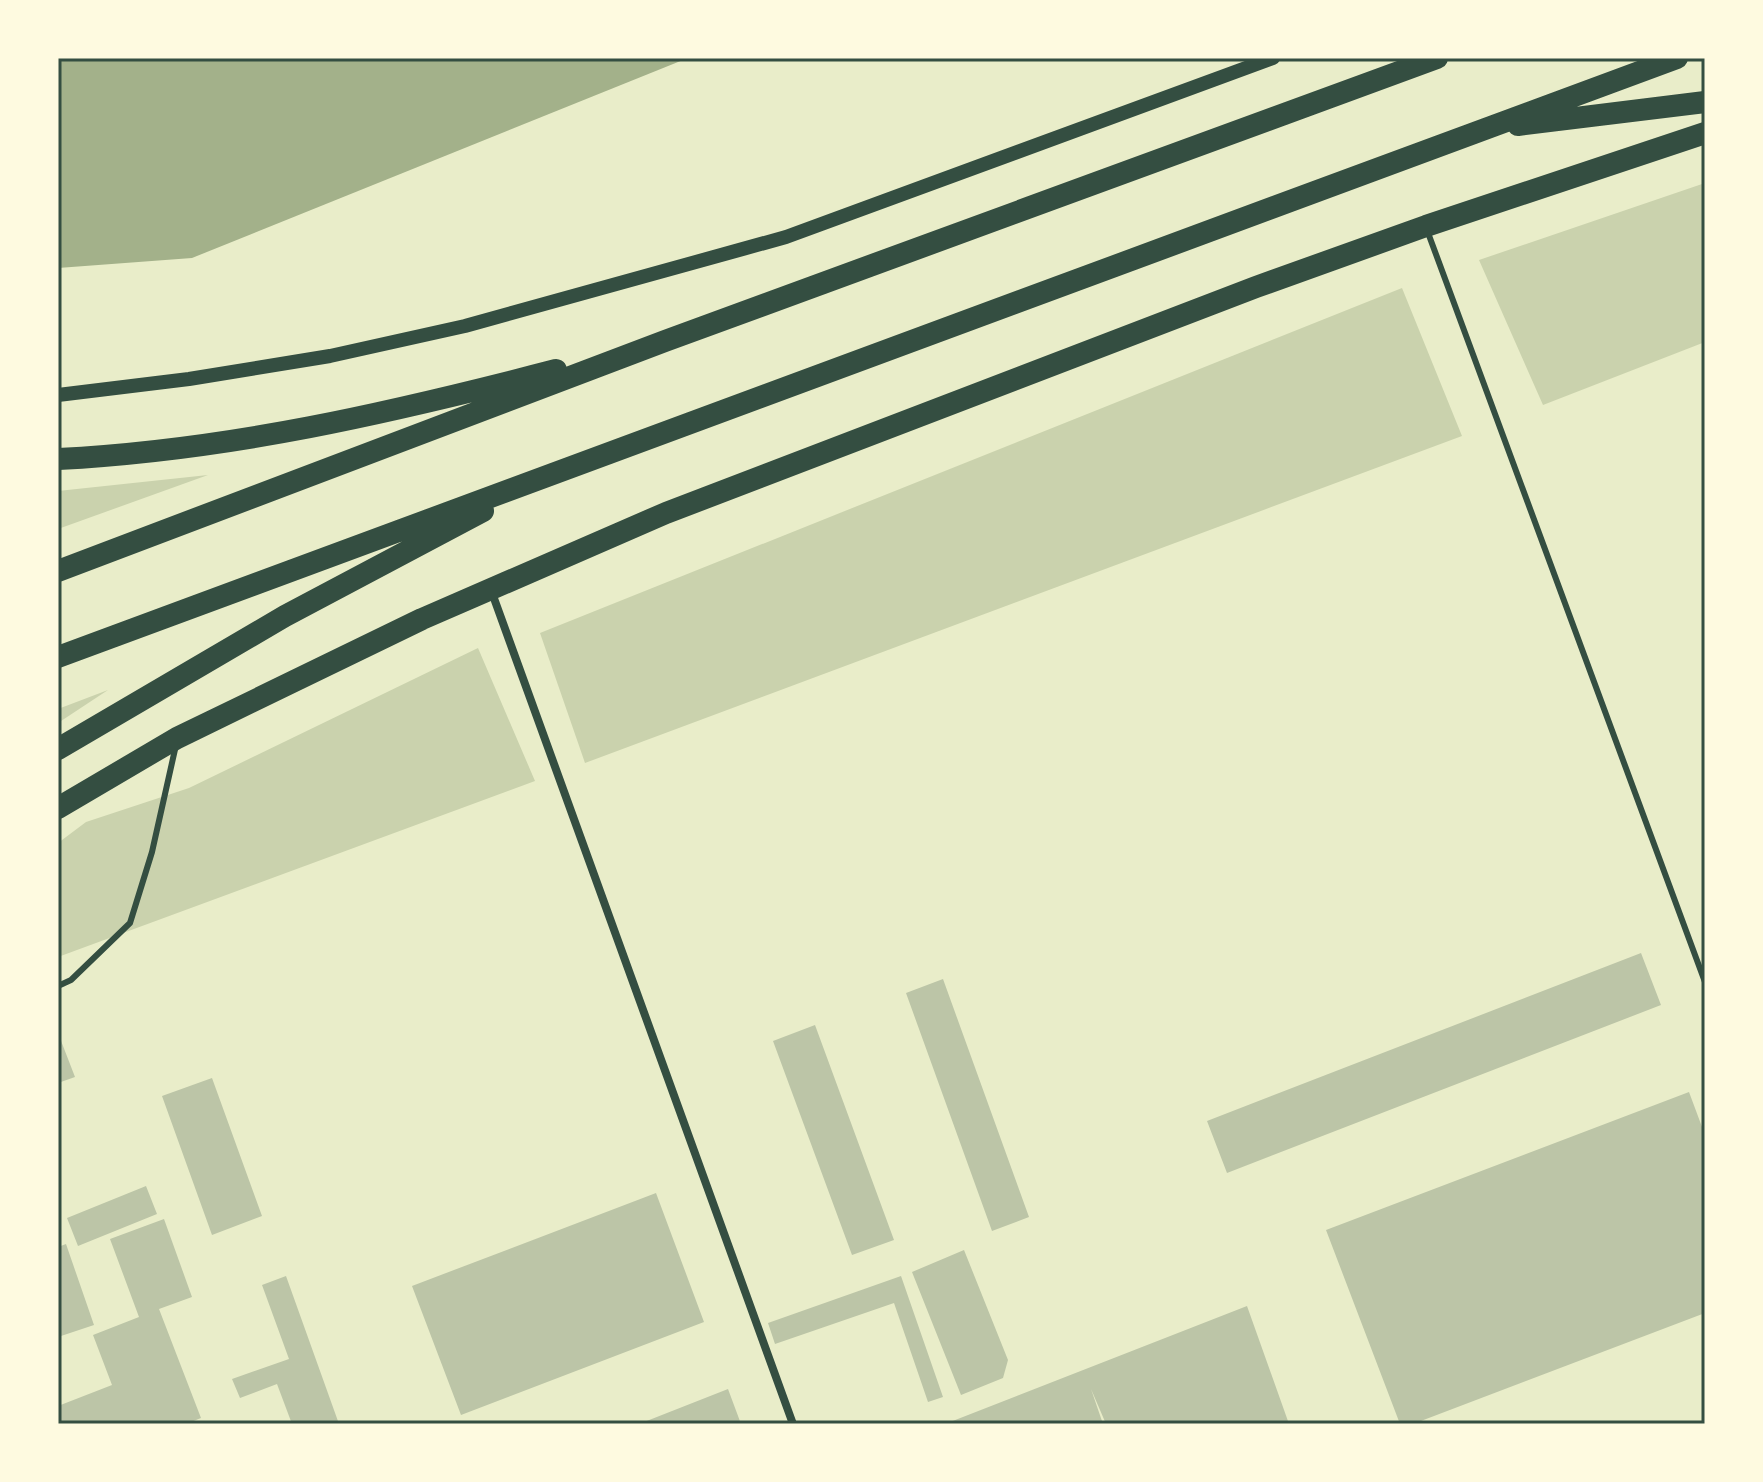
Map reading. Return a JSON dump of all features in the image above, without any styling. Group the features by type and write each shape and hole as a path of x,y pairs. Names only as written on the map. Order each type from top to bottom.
{"highway":[{"path":"58,571 665,341 1437,58"},
{"path":"58,657 1677,58"},
{"path":"1477,130 1705,102"},
{"path":"58,808 177,738 422,619 681,507 1256,287 1426,226 1705,133"},
{"path":"58,459 257,439 405,409 665,341"},
{"path":"58,749 285,616 555,472"}],"street":[{"path":"58,395 189,379 330,356 480,322 786,237 1273,58"},
{"path":"490,590 793,1424"}],"lane":[{"path":"1426,226 1705,982"},
{"path":"58,986 71,980 130,923 152,852 177,738"}],"shaded area":[{"path":"58,58 688,58 192,258 58,268"},
{"path":"1705,183 1705,342 1543,405 1479,260"},
{"path":"1402,288 1462,436 585,763 540,633"},
{"path":"208,475 58,529 58,491"},
{"path":"478,648 535,781 58,957 58,843 86,822 189,788"},
{"path":"108,690 58,723 58,709"}],"building":[{"path":"1641,953 1661,1005 1227,1173 1207,1121"},
{"path":"943,979 1029,1217 992,1231 906,993"},
{"path":"815,1025 894,1240 852,1255 773,1041"},
{"path":"58,1033 75,1077 58,1083"},
{"path":"212,1078 262,1216 212,1235 162,1096"},
{"path":"1689,1092 1705,1135 1705,1313 1413,1424 1400,1424 1326,1230"},
{"path":"146,1186 157,1214 78,1246 67,1218"},
{"path":"656,1193 704,1322 461,1415 412,1286"},
{"path":"164,1219 192,1297 159,1309 201,1418 186,1424 58,1424 58,1406 112,1385 93,1335 139,1317 110,1239"},
{"path":"66,1244 94,1325 58,1337 58,1247"},
{"path":"964,1250 1008,1360 1003,1378 961,1395 912,1272"},
{"path":"286,1276 339,1424 292,1424 277,1384 240,1398 232,1379 289,1359 262,1285"},
{"path":"901,1276 943,1397 928,1402 894,1303 775,1344 768,1323"},
{"path":"1247,1306 1289,1424 1106,1424 1091,1389 1103,1424 945,1424"},
{"path":"728,1389 741,1424 639,1424"}]}
